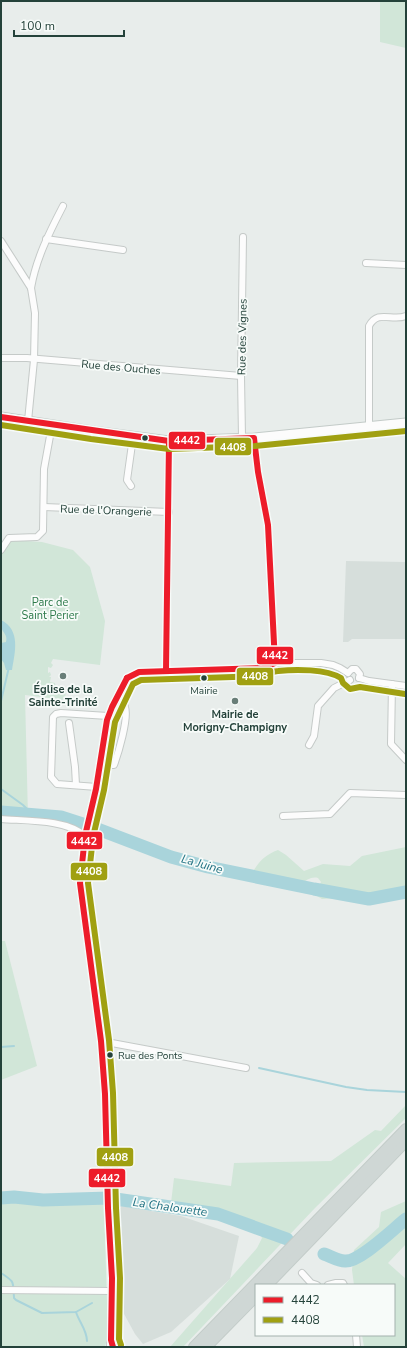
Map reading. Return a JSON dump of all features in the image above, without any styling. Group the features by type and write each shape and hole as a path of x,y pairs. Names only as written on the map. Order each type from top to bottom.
{"main road":[{"path":"1,417 169,441 254,438 406,423"},
{"path":"194,1347 406,1128"},
{"path":"268,1284 406,1141"},
{"path":"206,1347 255,1297"}],"street":[{"path":"28,421 34,360 35,313 31,288 33,273 46,239 63,206"},
{"name":"Rue des Vignes","path":"242,438 241,376 243,236"},
{"path":"46,239 123,250"},
{"path":"1,241 31,288"},
{"path":"366,263 406,265"},
{"path":"368,426 369,326 373,320 378,317 398,318 406,316"},
{"name":"Rue des Ouches","path":"1,358 241,376"},
{"path":"1,550 8,538 37,537 43,531 44,469 52,425"},
{"path":"131,486 127,480 133,437"},
{"path":"254,438 258,472 268,525 275,663"},
{"path":"166,671 169,441"},
{"name":"Rue de l'Orangerie","path":"44,508 169,512"},
{"path":"111,1347 112,1291 101,1041 80,883 86,834 97,787 108,716 127,678 139,672 263,668 275,663 333,665 340,668 354,681 359,678 406,686"},
{"path":"309,746 314,736 318,706 334,688 349,677 352,669 356,669 360,672 359,678"},
{"path":"392,684 391,744 406,760"},
{"path":"100,765 114,765 118,753 126,708 117,697"},
{"path":"97,787 57,784 51,778 53,717 56,714 61,713 108,716"},
{"path":"69,723 76,785"},
{"path":"283,816 330,814 350,793 406,796"},
{"path":"1,819 62,824 86,834"},
{"path":"101,1041 246,1068"},
{"path":"302,1273 311,1283 314,1284"},
{"path":"332,1284 344,1284"},
{"path":"1,1290 53,1292 112,1291"},
{"path":"356,1336 358,1347"}],"shaded area":[{"path":"346,561 406,562 406,639 352,639 348,642 343,642"},
{"path":"115,1205 181,1216 239,1236 230,1279 171,1332 143,1344 135,1334 117,1301"}],"green space":[{"path":"380,1 406,1 406,48 380,42"},
{"name":"Parc de Saint Perier","path":"12,540 42,542 73,550 90,567 105,621 100,665 53,659 51,663 53,665 51,668 48,667 48,673 50,672 51,675 49,677 51,677 50,682 55,683 56,688 60,689 61,692 62,690 66,690 65,700 25,695 28,817 1,816 1,553"},
{"path":"406,847 406,891 376,902 355,902 337,898 322,899 315,893 321,882 318,878 311,878 288,887 265,878 254,870 270,853 278,850 304,871 323,864 350,866 362,856"},
{"path":"1,941 5,941 37,1066 1,1080"},
{"path":"406,1105 406,1118 315,1208 183,1347 170,1347 257,1248 262,1238 252,1220 170,1211 174,1178 231,1186 234,1163 331,1161 375,1130 381,1131"},
{"path":"1,1200 104,1204 108,1335 105,1347 1,1347"},
{"path":"406,1201 406,1244 388,1263 406,1279 406,1347 364,1347 362,1336 395,1336 395,1284 354,1284 352,1270 354,1250 379,1227 381,1212"}],"water":[{"path":"1,620 7,624 14,635 15,649 12,670 6,670 1,659 1,643 6,642 6,636 1,626"}],"waterway":[{"path":"1,701 9,667"},
{"path":"1,789 23,805 32,814"},
{"name":"La Juine","path":"1,812 61,817 95,828 171,857 208,867 314,889 369,899 406,892"},
{"path":"1,1047 14,1046"},
{"path":"259,1068 346,1087 367,1090 406,1092"},
{"name":"La Chalouette","path":"1,1198 14,1197 43,1200 109,1198 218,1214 287,1239"},
{"name":"La Chalouette","path":"324,1254 342,1261 351,1260 367,1251 406,1219"},
{"path":"1,1273 11,1280 14,1288 14,1298 16,1300 42,1313 76,1312 92,1303"},
{"path":"76,1312 86,1333 87,1341"}],"transit line":[{"name":"4442","path":"1,417 169,441 254,438 258,472 268,525 275,663 263,668 139,672 127,678"},
{"name":"4408","path":"1,425 169,449 255,446 406,431"},
{"name":"4442","path":"166,671 169,441"},
{"name":"4408","path":"121,1345 119,1339 120,1278 116,1208 113,1093 109,1040 88,883 93,837 104,790 115,722 133,684 141,680 263,676 276,671 311,670 335,675 341,678 343,683 350,689 360,687 405,694"},
{"name":"4442","path":"113,1347 111,1340 112,1278 108,1208 105,1094 101,1041 80,883 85,836 96,789 107,720 127,678"}],"place":[{"name":"Église de la Sainte-Trinité","path":"63,676"},
{"name":"Mairie","path":"204,678"},
{"name":"Mairie de Morigny-Champigny","path":"235,701"},
{"name":"Rue des Ponts","path":"110,1055"}]}
